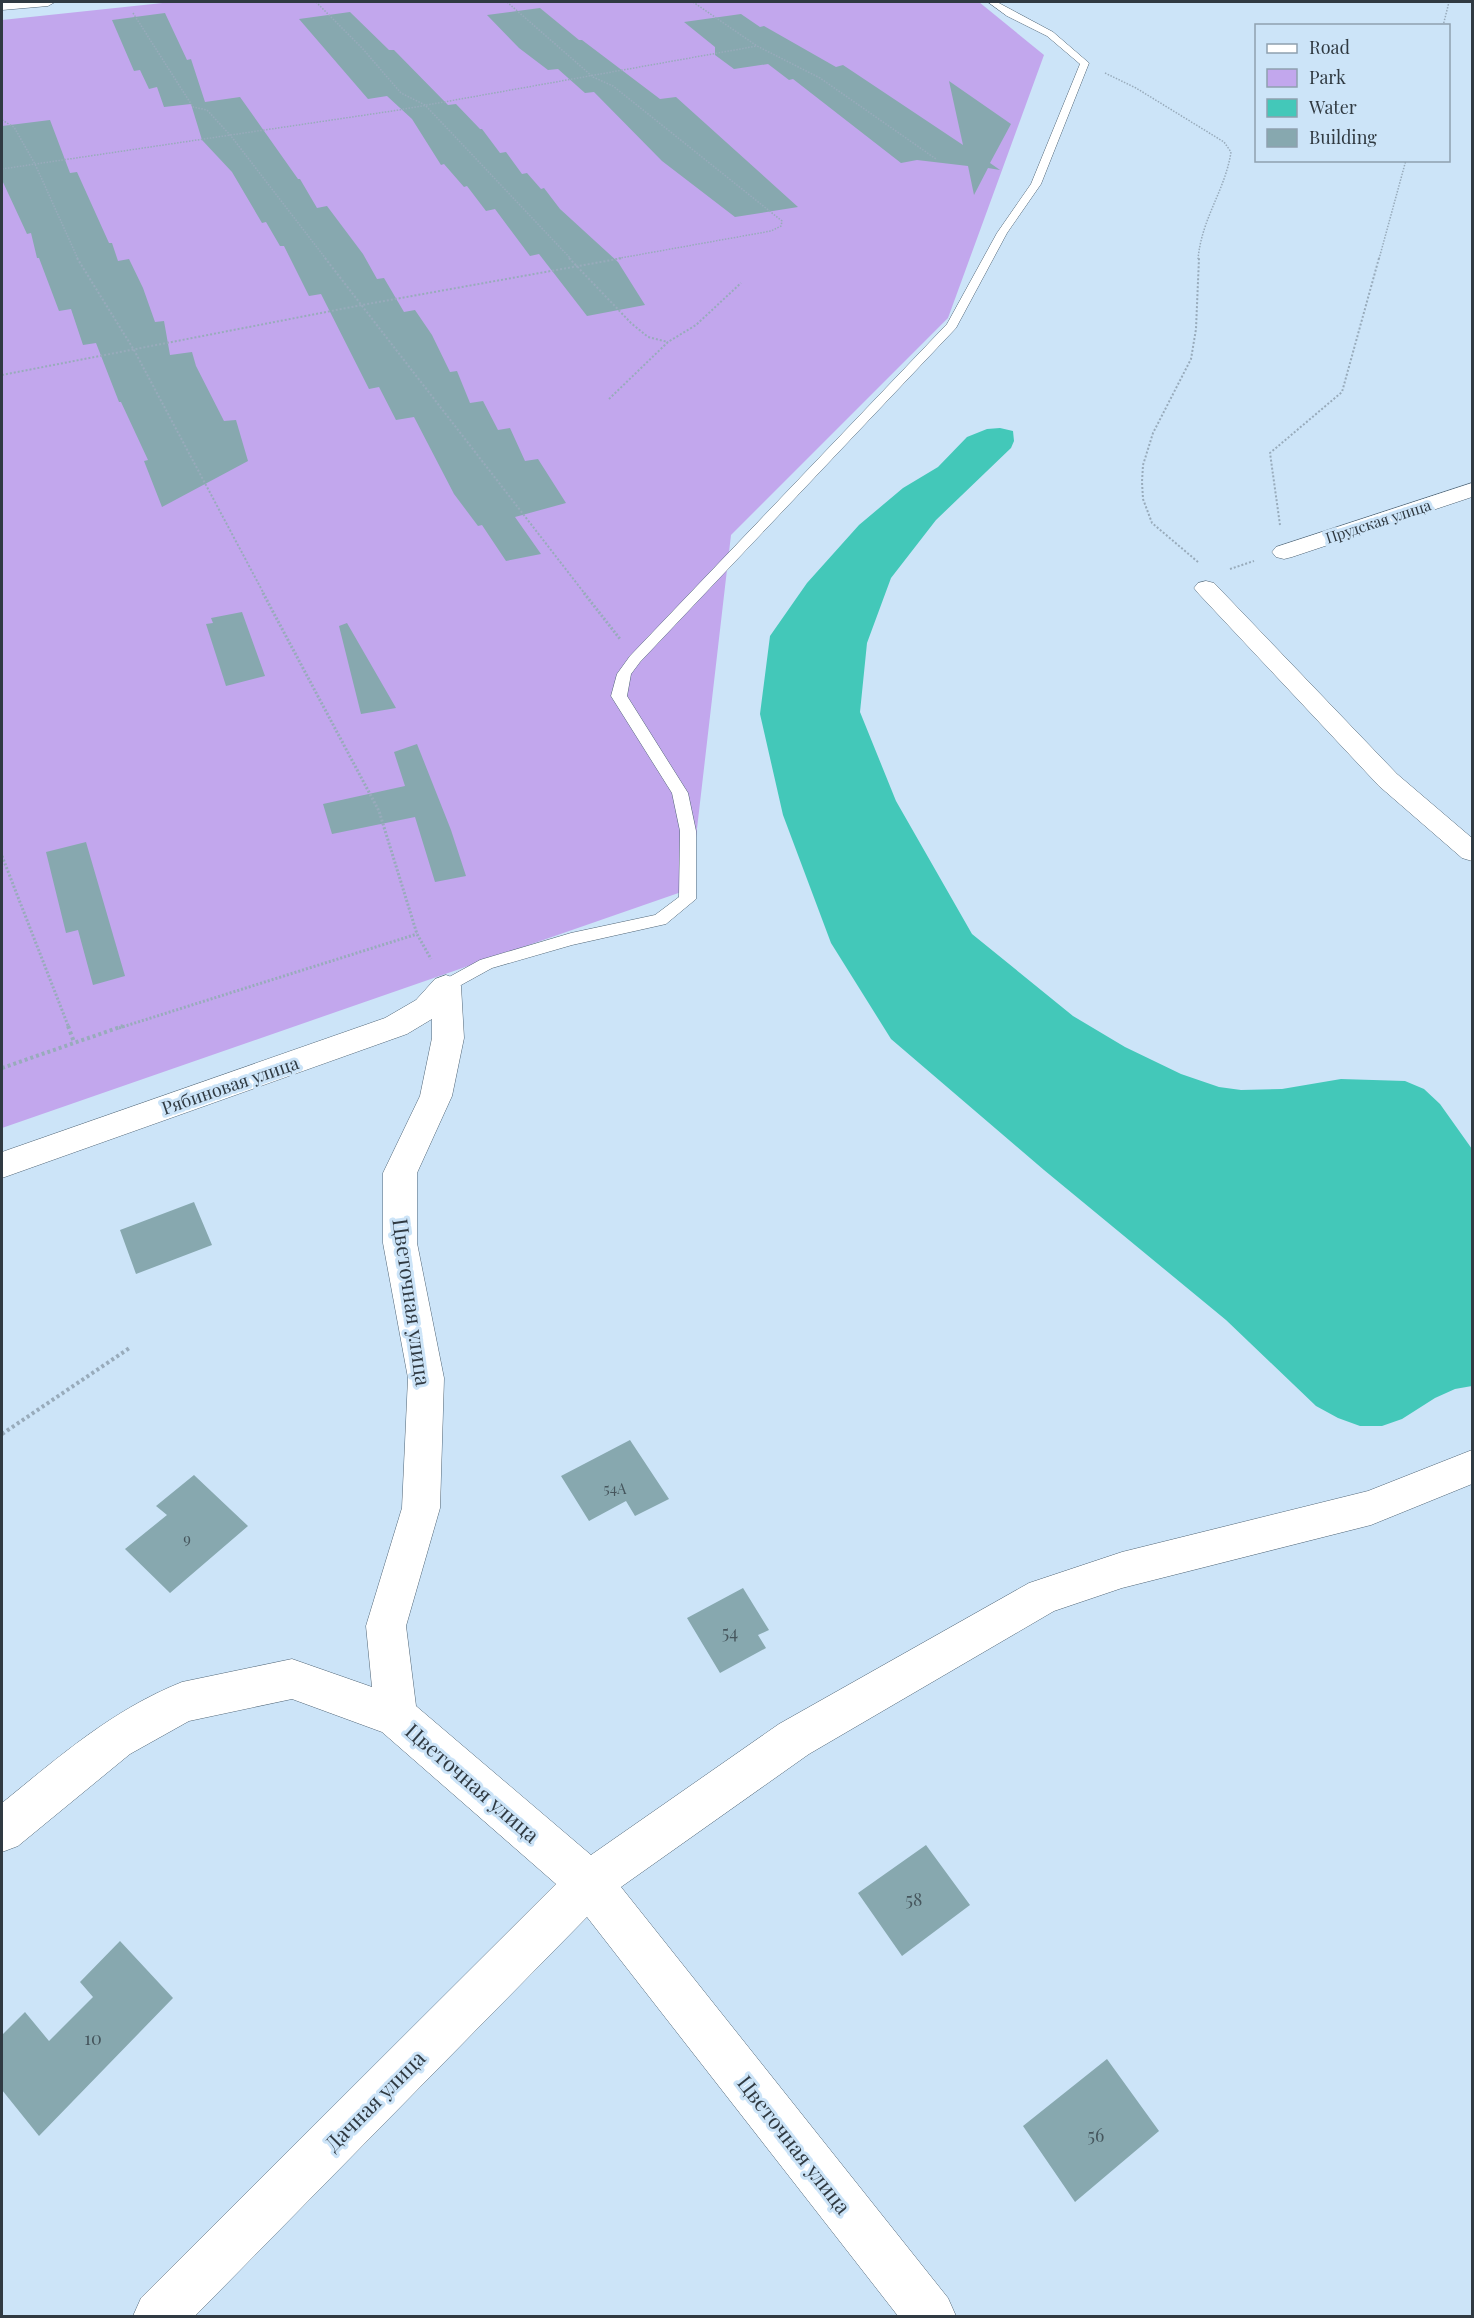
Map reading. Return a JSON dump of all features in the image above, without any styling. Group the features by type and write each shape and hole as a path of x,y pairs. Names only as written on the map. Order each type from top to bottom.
{"main road":[{"path":"2,6 48,2"},
{"name":"Прудская улица","path":"1284,552 1473,490"},
{"path":"1206,588 1388,780 1473,852"},
{"name":"Рябиновая улица","path":"2,1165 396,1026 428,1008 446,986"},
{"name":"Цветочная улица","path":"446,986 448,1038 436,1096 400,1173 400,1243 426,1378 421,1508 386,1626 396,1716 589,1883 917,2310"},
{"name":"Дачная улица","path":"159,2316 589,1883 794,1739 1043,1596 1122,1570 1371,1508 1473,1467"},
{"path":"2,1830 116,1738 182,1702 292,1678 396,1716"}],"lane":[{"path":"446,986 486,964 571,939 660,920 687,899 688,831 680,793 619,696 624,674 635,659 952,326 1002,233 1036,184 1085,63 1050,34 1010,14 992,2"}],"path":[{"path":"316,2 362,48 401,93 425,105 631,323 648,337 668,342"},
{"path":"2,375 362,305 771,231 781,226 782,221 613,86 593,77 507,2"},
{"path":"693,2 758,46 820,78 936,159"},
{"path":"1444,24 1449,2"},
{"path":"133,13 193,107 207,110 231,136 635,659"},
{"path":"2,169 425,105 758,46"},
{"path":"1085,63 1136,88 1224,142 1231,152 1230,166 1202,232 1196,285 1197,336 1190,363 1149,440 1141,485 1149,518 1175,544 1196,559 1204,571 1206,588"},
{"path":"2,120 14,127 35,164 73,251 134,351 379,811 417,934 446,986"},
{"path":"1206,588 1219,573 1284,552 1270,453 1342,392 1405,162"},
{"path":"609,399 668,342 696,325 741,283"},
{"path":"2,856 74,1042"},
{"path":"2,1068 74,1042 417,934"},
{"path":"2,1434 131,1347"}],"green space":[{"path":"172,2 979,2 1044,55 948,318 731,535 690,889 2,1128 2,20"}],"water":[{"path":"1000,428 1013,431 1014,441 1011,448 936,520 891,578 867,643 860,712 896,801 972,934 1073,1016 1125,1047 1181,1074 1219,1087 1241,1090 1282,1089 1341,1079 1405,1081 1424,1089 1440,1104 1472,1149 1472,1386 1455,1389 1435,1398 1402,1419 1382,1426 1360,1426 1338,1418 1316,1406 1226,1320 1044,1170 891,1039 831,943 783,815 760,714 770,636 807,583 859,525 903,488 938,467 967,437 987,429"}],"building":[{"path":"540,8 579,40 660,99 676,97 798,207 735,217 662,161 594,92 585,93 558,69 548,70 519,48 487,15"},
{"path":"350,12 389,50 394,50 448,105 456,104 482,129 500,153 506,152 522,174 527,173 541,189 544,188 560,209 618,262 645,305 587,316 539,254 530,256 495,209 486,211 467,186 464,187 444,164 441,165 412,119 387,96 368,99 299,19"},
{"path":"165,13 187,60 191,59 205,102 240,97 300,179 317,208 327,206 363,254 377,279 384,278 404,312 415,310 432,335 450,372 457,371 470,403 483,401 498,430 510,428 525,461 538,459 566,503 515,517 541,554 506,561 482,525 478,526 454,494 414,417 396,420 379,387 369,389 321,294 309,296 284,246 280,246 266,222 262,223 232,172 202,140 191,104 164,107 157,87 149,89 140,70 134,71 112,20"},
{"path":"741,14 760,27 764,26 836,67 843,65 963,145 949,81 1011,124 990,163 1000,170 988,168 974,195 968,166 917,160 901,163 793,79 789,80 768,64 734,69 715,55 715,47 684,22"},
{"path":"50,120 70,173 77,172 109,243 112,243 118,261 129,259 143,288 155,322 164,321 170,355 192,352 196,366 224,421 236,420 248,461 162,507 144,461 148,460 119,402 96,343 83,345 71,309 59,311 39,258 37,258 31,233 27,234 2,180 2,126"},
{"path":"242,612 265,676 226,686 206,624 213,623 211,618"},
{"path":"347,623 396,708 361,714 339,626"},
{"path":"417,744 451,830 466,876 435,882 415,817 332,834 323,804 405,786 394,752"},
{"path":"86,842 125,976 93,985 78,930 66,933 46,852"},
{"path":"194,1202 212,1245 136,1274 120,1230"},
{"path":"630,1440 669,1499 635,1516 626,1501 589,1521 561,1476"},
{"path":"194,1475 248,1526 170,1593 125,1549 167,1515 156,1506"},
{"path":"743,1588 769,1630 758,1635 766,1648 720,1673 687,1618"},
{"path":"926,1845 970,1905 902,1956 858,1893"},
{"path":"120,1941 173,1998 39,2136 2,2090 2,2035 25,2012 49,2041 93,1997 80,1982"},
{"path":"1107,2059 1159,2131 1075,2202 1023,2126"}]}
